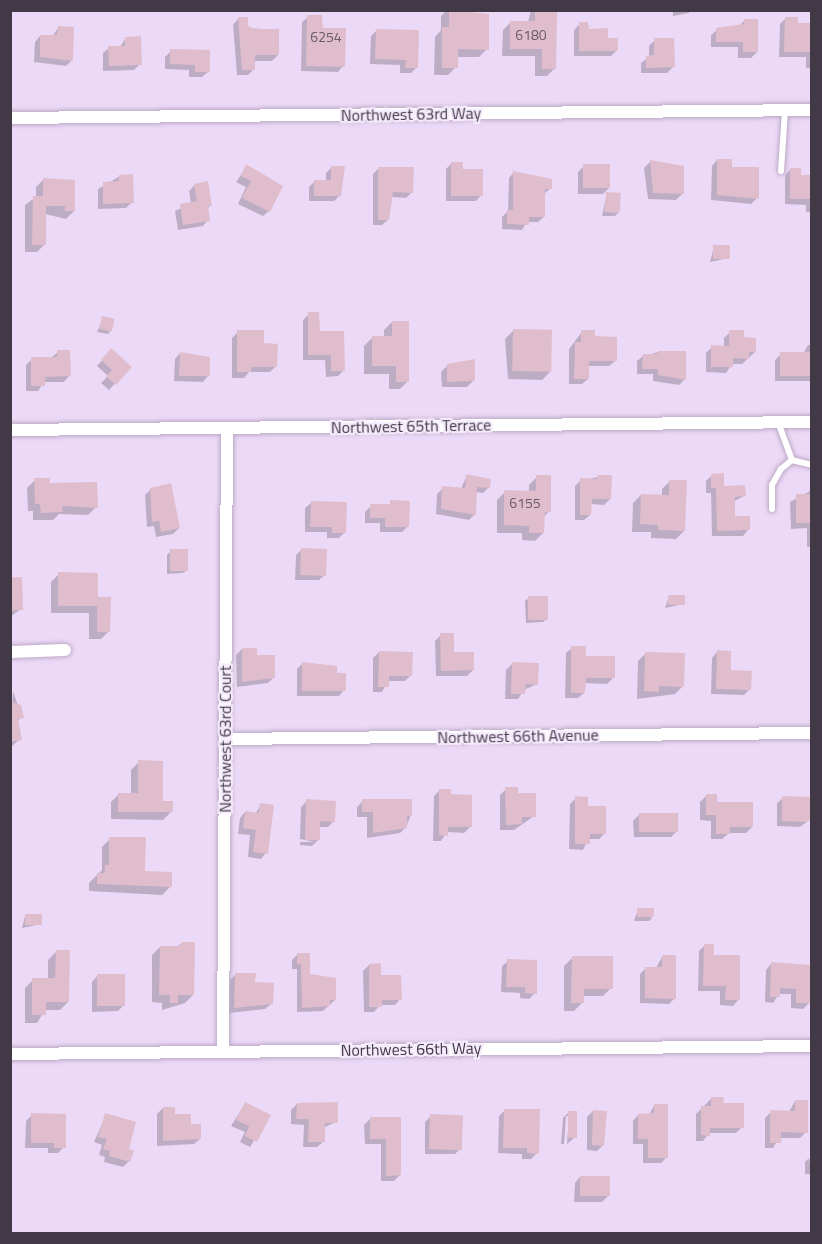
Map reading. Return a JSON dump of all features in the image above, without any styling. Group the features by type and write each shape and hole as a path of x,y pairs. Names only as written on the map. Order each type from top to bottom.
{"street":[{"name":"Northwest 63rd Way","path":"10,118 812,110"},
{"name":"Northwest 65th Terrace","path":"10,430 812,422"},
{"name":"Northwest 63rd Court","path":"222,1051 227,428"},
{"path":"10,652 65,650"},
{"name":"Northwest 66th Avenue","path":"225,739 812,733"},
{"name":"Northwest 66th Way","path":"10,1054 812,1046"}],"lane":[{"path":"781,171 785,110"},
{"path":"778,422 792,460"},
{"path":"792,460 812,465"},
{"path":"772,509 772,485 781,469 792,460"}],"building":[{"path":"449,10 489,14 489,50 458,49 458,68 442,68 442,27 449,27"},
{"path":"535,10 557,10 556,69 542,69 542,49 510,49 510,21 535,21"},
{"path":"307,15 322,15 323,28 346,28 345,67 306,66"},
{"path":"238,17 248,17 248,26 255,29 279,29 279,55 255,55 255,70 242,70"},
{"path":"785,17 798,17 798,23 812,23 812,52 784,52"},
{"path":"744,19 758,19 758,52 743,52 743,42 716,42 716,28 744,24"},
{"path":"579,22 588,22 589,29 608,28 608,38 618,38 618,51 579,51"},
{"path":"58,26 74,27 73,61 40,57 40,35 57,35"},
{"path":"376,29 419,30 418,68 405,68 406,60 375,59"},
{"path":"141,36 142,65 109,66 108,46 125,46 125,37"},
{"path":"654,38 674,38 675,67 646,68 646,56 654,55"},
{"path":"170,49 210,50 210,72 195,72 195,65 170,64"},
{"path":"717,159 732,159 732,167 759,167 759,199 717,195"},
{"path":"650,160 684,166 684,194 653,193"},
{"path":"451,162 463,162 463,169 483,169 483,196 451,196"},
{"path":"246,164 283,186 270,212 242,198 251,181 241,176"},
{"path":"583,164 610,164 610,188 583,188"},
{"path":"331,166 345,166 341,196 314,196 314,180 331,180"},
{"path":"378,167 414,167 413,193 393,192 389,220 378,220"},
{"path":"790,168 801,168 801,175 812,175 812,199 790,199"},
{"path":"513,171 552,179 552,189 545,189 545,217 529,217 529,225 507,224 507,210 513,210"},
{"path":"133,174 134,203 103,204 103,182 119,181 119,175"},
{"path":"43,178 75,180 75,211 65,211 65,206 46,206 46,245 32,245 33,196 43,196"},
{"path":"208,181 212,206 208,206 210,221 183,225 180,204 197,201 194,184"},
{"path":"606,192 621,193 620,213 605,212"},
{"path":"713,245 730,245 730,259 713,259"},
{"path":"308,312 319,312 320,331 344,331 345,371 331,371 331,355 308,355"},
{"path":"102,316 115,319 112,332 99,329"},
{"path":"392,321 409,321 409,382 396,382 396,366 372,366 372,336 392,336"},
{"path":"513,329 552,330 551,372 512,371"},
{"path":"237,330 264,330 264,343 278,344 277,367 251,367 251,372 237,372"},
{"path":"581,330 595,330 595,336 617,337 617,361 589,361 589,379 574,379 575,342 581,342"},
{"path":"729,330 744,330 744,337 756,338 756,352 749,352 749,359 733,358 733,367 711,367 711,345 729,346"},
{"path":"111,348 132,367 116,385 106,376 112,370 101,360"},
{"path":"57,350 70,350 71,376 45,377 45,386 31,386 31,357 57,357"},
{"path":"658,351 686,351 686,380 658,375 658,369 642,369 643,354 658,354"},
{"path":"180,352 210,357 210,376 179,376"},
{"path":"780,352 812,352 812,376 780,376"},
{"path":"475,359 475,381 447,382 447,364"},
{"path":"724,473 724,486 745,485 746,496 735,497 735,516 750,516 750,530 717,531 716,488 711,488 711,474"},
{"path":"466,474 491,479 490,488 477,487 476,515 441,509 442,486 465,488"},
{"path":"536,475 551,475 551,512 545,512 544,533 529,533 529,526 504,525 504,490 536,491"},
{"path":"598,475 612,475 611,499 592,499 591,515 580,515 580,478 598,479"},
{"path":"34,478 50,478 50,483 97,482 98,508 62,506 63,512 41,513 40,504 35,504"},
{"path":"669,480 687,480 685,531 658,530 658,525 640,524 641,494 669,495"},
{"path":"171,483 180,528 161,532 159,521 152,522 150,488"},
{"path":"796,494 812,494 812,523 796,523"},
{"path":"390,500 410,501 409,527 385,527 385,518 370,518 370,504 390,504"},
{"path":"311,501 347,502 346,533 332,533 332,527 310,527"},
{"path":"301,548 327,549 326,576 300,575"},
{"path":"170,549 188,549 188,571 170,571"},
{"path":"58,572 98,573 98,597 111,597 110,632 97,632 97,606 58,606"},
{"path":"10,577 22,577 23,610 11,610"},
{"path":"668,595 685,595 685,605 668,605"},
{"path":"528,596 548,596 548,620 528,620"},
{"path":"440,633 454,633 454,652 474,652 474,670 441,671"},
{"path":"571,646 586,646 586,656 615,656 615,678 586,678 585,693 571,693"},
{"path":"242,648 257,648 257,655 275,655 275,678 242,682"},
{"path":"717,650 731,651 731,670 752,671 751,690 716,689"},
{"path":"379,651 413,652 412,676 389,676 389,687 378,687"},
{"path":"645,652 685,653 684,687 659,686 659,692 644,691"},
{"path":"302,662 337,666 337,673 346,673 346,691 302,691"},
{"path":"512,662 539,663 538,685 526,684 525,694 511,694"},
{"path":"10,701 21,705 24,718 18,719 22,740 10,742"},
{"path":"138,760 163,761 163,801 173,801 173,812 118,812 118,793 138,793"},
{"path":"505,787 518,787 518,793 536,793 536,817 522,817 522,824 506,825"},
{"path":"439,789 451,789 451,794 472,795 472,827 448,827 448,836 439,835"},
{"path":"706,794 717,794 717,802 753,802 753,827 730,827 730,834 716,834 716,815 706,815"},
{"path":"575,796 588,797 588,806 606,806 606,834 590,834 590,844 575,844"},
{"path":"782,796 812,797 812,818 807,822 782,821"},
{"path":"306,799 336,801 335,822 320,821 320,840 305,840"},
{"path":"362,799 412,799 412,816 407,816 407,828 373,833 373,812 362,812"},
{"path":"260,803 274,805 268,854 253,852 256,830 243,828 245,811 259,813"},
{"path":"639,813 678,813 678,832 639,832"},
{"path":"109,837 146,837 145,871 172,872 172,887 97,884 97,873 105,873 105,865 109,865"},
{"path":"637,908 654,908 654,917 637,917"},
{"path":"25,914 42,914 42,925 25,925"},
{"path":"181,942 195,942 194,995 178,995 178,1003 170,1003 170,995 159,995 160,946 181,946"},
{"path":"704,944 714,944 714,955 740,955 740,1000 725,1000 726,986 703,986"},
{"path":"56,950 70,950 69,1002 46,1002 46,1015 32,1015 32,978 55,978"},
{"path":"297,953 310,953 310,974 336,978 336,1000 330,1000 330,1006 302,1008 301,964 297,964"},
{"path":"662,955 676,955 676,999 645,998 645,967 662,967"},
{"path":"572,956 613,956 613,989 584,989 584,1003 571,1003"},
{"path":"507,959 537,960 537,994 525,993 525,987 506,987"},
{"path":"771,962 811,965 810,1003 796,1003 796,989 780,988 780,997 770,997"},
{"path":"381,963 381,975 401,975 402,1000 382,1000 382,1007 369,1007 369,964"},
{"path":"235,973 256,973 255,982 274,983 273,1004 234,1008"},
{"path":"97,974 125,974 125,1006 97,1006"},
{"path":"711,1097 724,1097 723,1103 744,1103 744,1128 710,1128 710,1136 701,1135 701,1106 711,1106"},
{"path":"795,1100 808,1100 808,1133 781,1132 781,1143 770,1143 770,1110 795,1111"},
{"path":"245,1102 271,1115 257,1142 245,1136 249,1126 236,1120"},
{"path":"338,1102 338,1123 325,1123 325,1142 308,1142 309,1119 296,1119 297,1103"},
{"path":"654,1104 668,1104 668,1158 648,1158 648,1139 638,1139 638,1114 654,1113"},
{"path":"163,1107 175,1107 175,1114 191,1114 191,1124 201,1124 201,1139 163,1141"},
{"path":"504,1109 540,1109 539,1154 527,1153 527,1148 503,1148"},
{"path":"593,1110 607,1111 604,1146 592,1145"},
{"path":"568,1111 577,1111 577,1138 568,1138"},
{"path":"31,1113 66,1114 66,1148 54,1148 54,1143 31,1143"},
{"path":"105,1113 136,1122 129,1149 134,1151 130,1162 109,1156 110,1151 103,1149 107,1139 98,1137"},
{"path":"430,1114 463,1115 462,1150 429,1149"},
{"path":"370,1117 401,1117 401,1175 386,1176 386,1139 370,1139"},
{"path":"580,1176 610,1176 610,1196 580,1196"}]}
